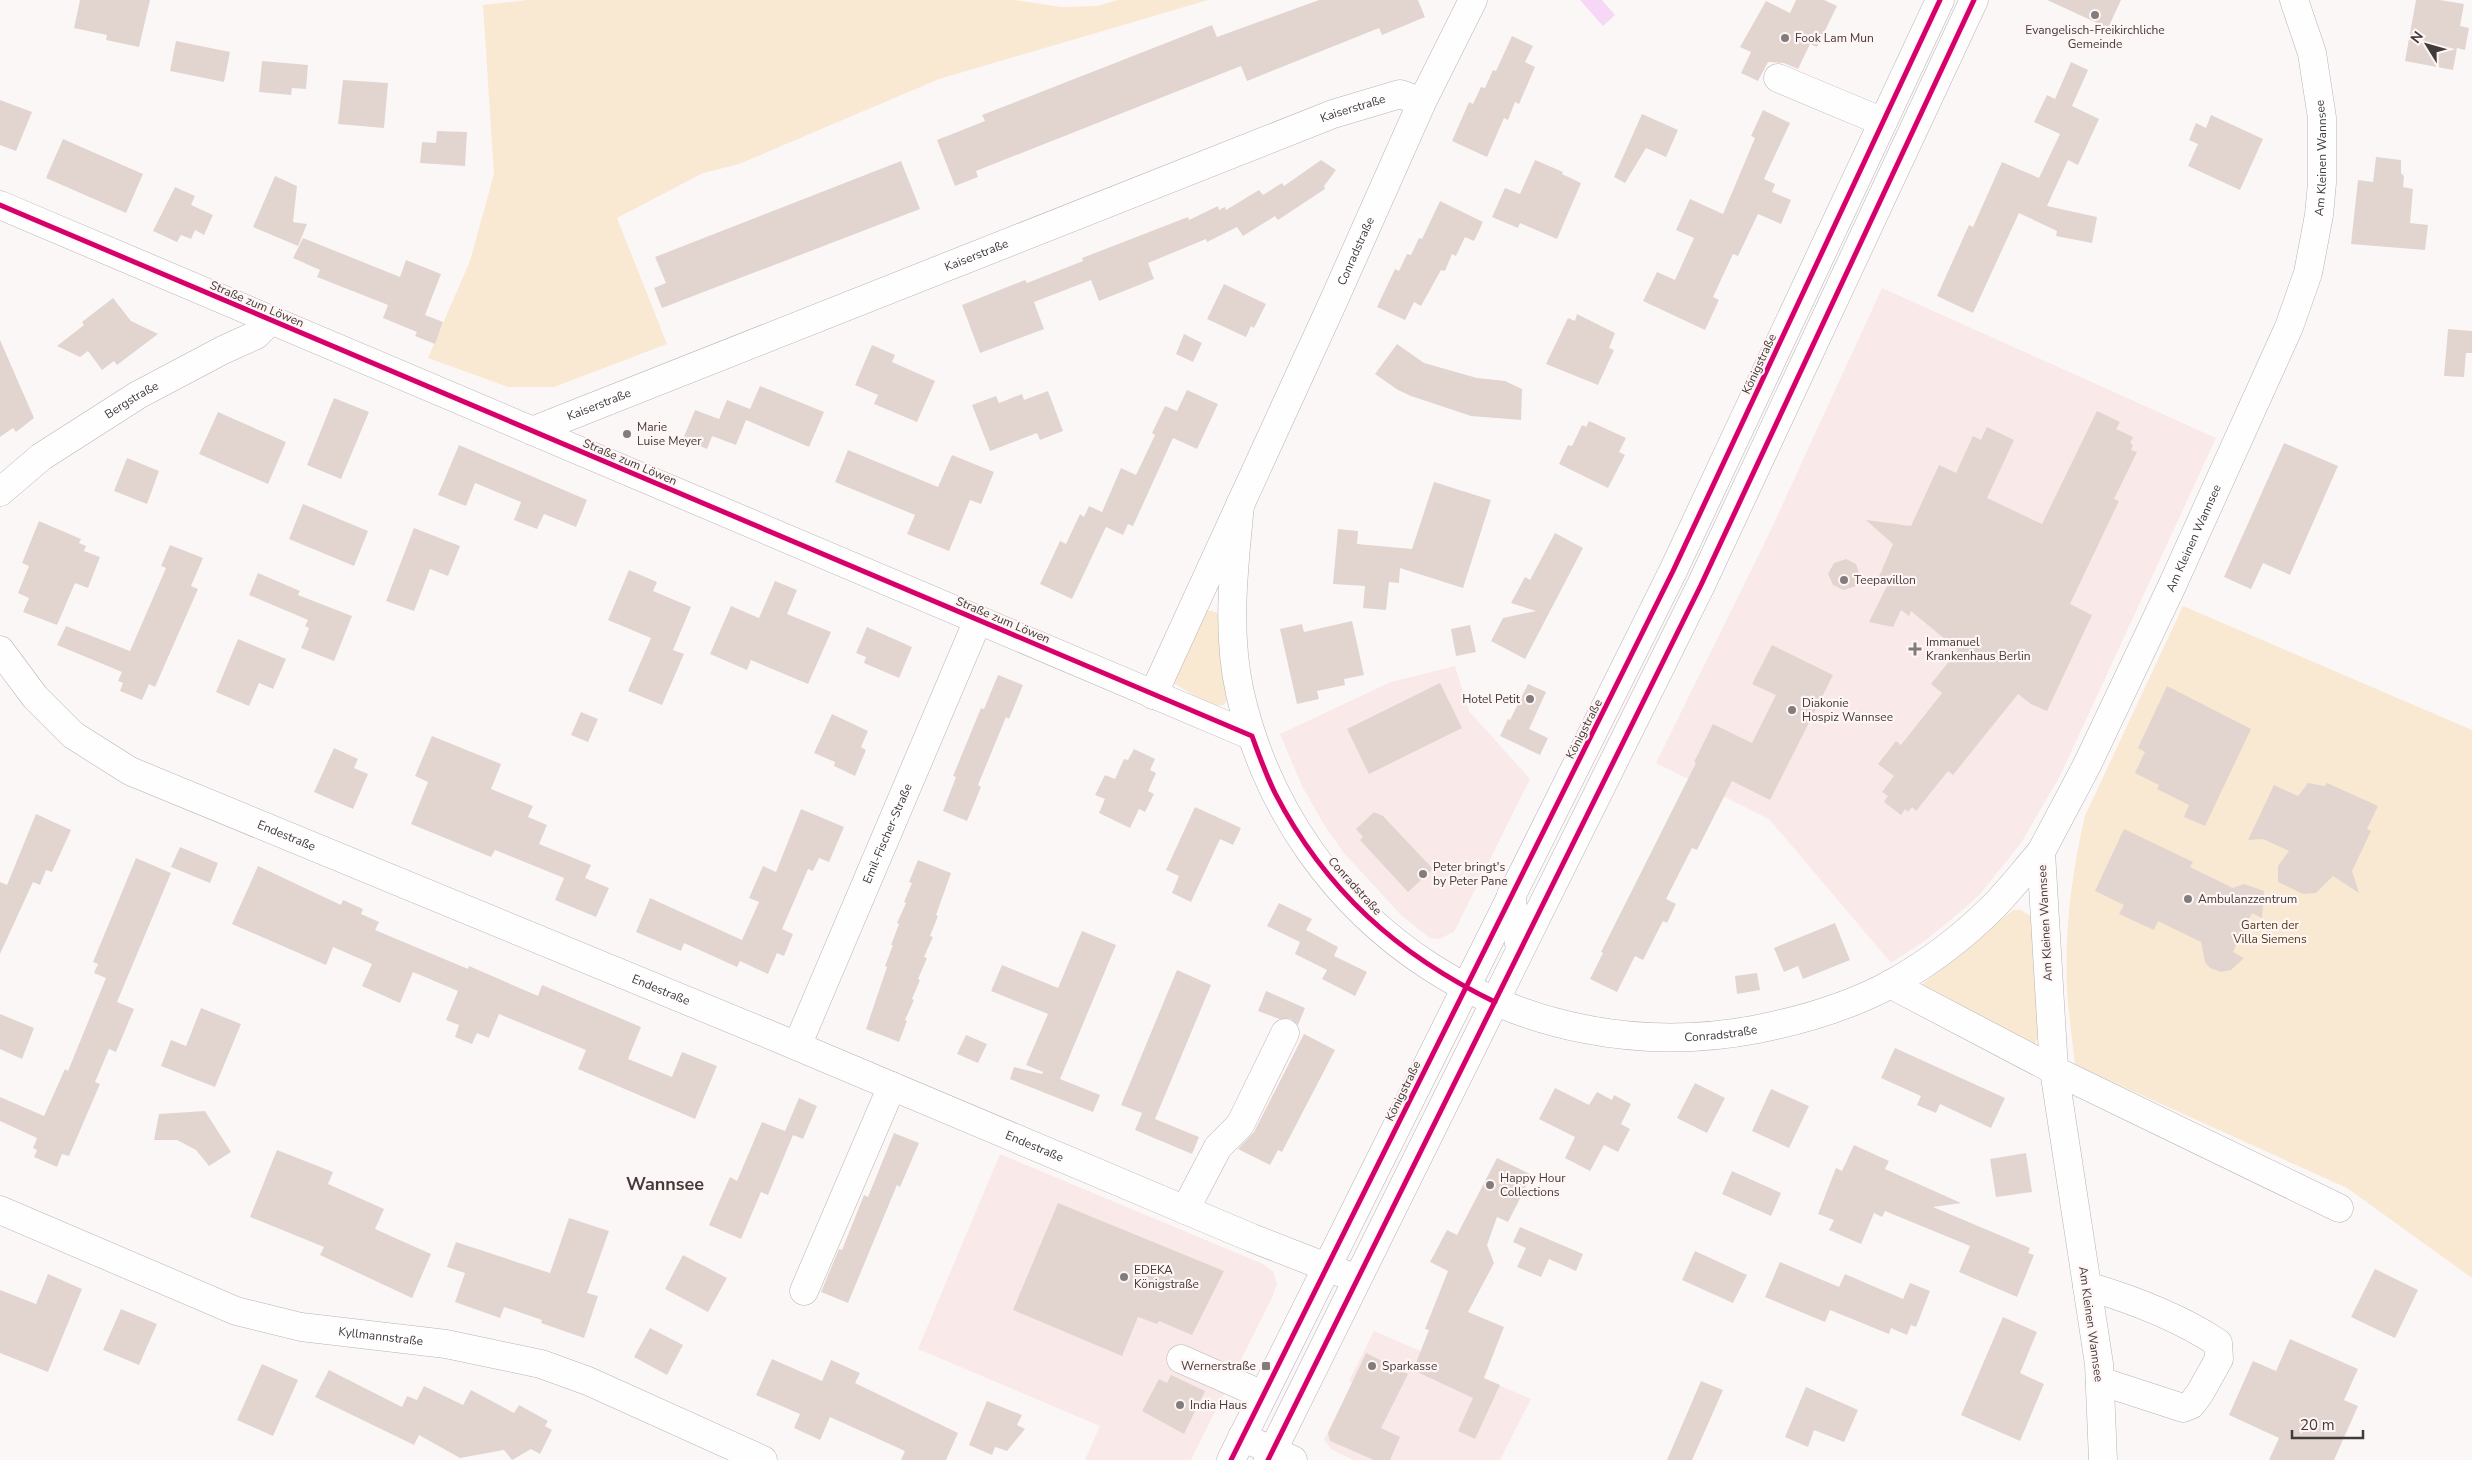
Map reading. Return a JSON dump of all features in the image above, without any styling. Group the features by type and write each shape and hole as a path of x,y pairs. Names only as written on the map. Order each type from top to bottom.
{"street":[{"name":"Conradstraße","path":"1153,695 1422,102 1473,0"},
{"name":"Königstraße","path":"1237,1449 1673,571 1940,0"},
{"path":"1237,1449 1278,1457 1357,1279 1701,585 1974,0"},
{"name":"Am Kleinen Wannsee","path":"2103,1460 2100,1381 2054,1070 2041,852 2171,588 2289,327 2308,272 2320,207 2322,118 2312,53 2294,0"},
{"path":"1778,78 1883,122"},
{"name":"Kaiserstraße","path":"532,430 1333,114 1400,94 1422,102"},
{"name":"Straße zum Löwen","path":"0,205 1252,736"},
{"name":"Bergstraße","path":"0,492 41,457 130,401 223,350 256,335 270,320"},
{"name":"Conradstraße","path":"1240,505 1232,588 1232,614 1240,690 1252,736 1275,792 1305,844 1356,906 1414,956 1465,987 1495,1002 1563,1025 1611,1035 1652,1038 1692,1038 1732,1034 1790,1022 1849,1002 1890,984 1930,958 1992,907 2041,852"},
{"path":"1688,540 1716,553"},
{"path":"1673,571 1701,585"},
{"name":"Emil-Fischer-Straße","path":"797,1046 978,620"},
{"name":"Endestraße","path":"0,650 35,697 73,735 130,772 797,1046 1185,1210 1357,1279"},
{"path":"1512,895 1520,949"},
{"path":"1890,984 2054,1070 2339,1208"},
{"path":"1185,1210 1218,1147 1240,1125 1285,1033"},
{"path":"804,1291 892,1086"},
{"name":"Kyllmannstraße","path":"0,1210 236,1311 301,1327 446,1344 541,1364 588,1382 763,1460"},
{"path":"2087,1286 2132,1302 2202,1332 2218,1343 2219,1359 2200,1394 2191,1405 2183,1408 2100,1381"},
{"path":"1181,1359 1263,1395"}],"shaded area":[{"path":"1580,0 1602,0 1615,15 1603,26"},
{"name":"Immanuel Krankenhaus Berlin","path":"1882,288 2216,438 2060,776 2021,843 1979,895 1965,908 1926,940 1891,963 1769,819 1656,763 1768,536"},
{"path":"1455,666 1469,711 1530,779 1454,932 1439,939 1430,938 1402,916 1343,852 1323,823 1302,786 1280,734 1391,682"},
{"path":"1000,1154 1263,1264 1273,1272 1277,1283 1273,1296 1191,1460 1085,1460 1100,1426 918,1349"},
{"path":"1374,1331 1531,1399 1500,1460 1353,1460 1331,1449 1324,1440 1352,1383 1349,1381"}],"green space":[{"path":"527,0 1015,0 1061,7 1097,6 1118,0 1208,0 939,79 739,164 703,173 617,218 667,344 554,387 508,387 428,358 470,261 494,174 483,5"},
{"name":"Garten der Villa Siemens","path":"2183,606 2472,730 2472,1278 2347,1188 2075,1065 2068,1003 2067,932 2072,885 2085,816"},
{"path":"1202,609 1216,612 1220,619 1230,694 1224,705 1212,706 1170,681"},
{"path":"2013,910 2021,910 2032,917 2040,1035 2033,1046 1920,986"}],"building":[{"path":"80,0 150,0 139,47 106,40 107,35 74,28"},
{"path":"1319,0 1418,0 1425,17 1382,35 1379,28 1247,81 1241,66 976,171 978,177 955,186 937,140 985,121 982,115 1212,25 1217,37"},
{"path":"1796,0 1824,0 1837,6 1817,47 1810,44 1798,69 1784,63 1768,62 1758,81 1741,73 1751,52 1740,47 1766,1 1790,13"},
{"name":"Evangelisch-Freikirchliche Gemeinde","path":"2047,0 2121,0 2108,28"},
{"path":"2416,0 2440,0 2464,4 2460,26 2469,28 2465,50 2457,48 2453,70 2405,61"},
{"path":"1512,36 1533,46 1525,62 1535,67 1519,104 1515,102 1508,120 1504,118 1487,157 1452,141 1469,102 1473,104 1481,87 1485,88 1493,70 1496,71"},
{"path":"176,41 230,52 224,82 170,71"},
{"path":"262,61 308,65 306,89 292,88 291,95 259,92"},
{"path":"2071,62 2088,70 2072,106 2099,119 2078,165 2068,160 2047,206 2097,217 2092,243 2056,236 2057,231 2019,213 1973,313 1937,296 1969,225 1973,227 2002,162 2039,178 2060,134 2034,122 2047,95 2055,99"},
{"path":"343,80 388,83 384,128 338,124"},
{"path":"0,100 32,112 16,151 0,145"},
{"path":"1763,110 1790,123 1764,179 1775,184 1772,192 1791,200 1781,224 1758,214 1738,256 1733,254 1713,297 1719,300 1705,330 1643,301 1657,272 1675,280 1694,238 1676,230 1690,199 1723,214 1755,138 1751,136"},
{"path":"1642,114 1678,130 1666,157 1646,148 1625,183 1614,177"},
{"path":"2211,115 2263,139 2240,190 2188,166 2198,144 2189,140 2196,123 2206,128"},
{"path":"437,131 467,132 465,166 420,163 422,142 436,143"},
{"path":"63,139 143,174 126,213 46,178"},
{"path":"2376,157 2401,160 2401,173 2404,176 2403,187 2413,189 2410,223 2428,225 2425,250 2351,244 2358,180 2373,182"},
{"path":"1321,160 1336,170 1324,186 1325,189 1278,220 1275,216 1243,236 1237,227 1207,242 1206,239 1148,263 1154,279 1099,301 1091,280 1034,302 1044,329 980,353 962,305 1025,280 1027,283 1083,261 1082,258 1188,217 1189,220 1218,206 1219,210 1225,207 1226,210 1259,190 1263,195 1282,183 1284,186"},
{"path":"1535,160 1563,172 1562,174 1581,183 1557,239 1520,223 1518,228 1492,217 1505,188 1520,194"},
{"path":"901,161 920,209 662,308 654,288 666,283 655,257"},
{"path":"275,176 297,186 293,222 307,224 298,246 253,227"},
{"path":"175,187 195,196 191,205 213,215 204,235 195,230 191,239 181,235 177,242 153,231"},
{"path":"1440,201 1483,222 1474,241 1465,237 1456,256 1452,254 1445,271 1441,270 1421,306 1414,302 1405,320 1377,307 1395,269 1399,271 1407,254 1411,255 1419,238 1422,239"},
{"path":"303,238 400,277 406,260 441,274 425,315 443,322 435,344 415,336 417,332 383,318 388,305 317,277 320,270 293,258"},
{"path":"1224,284 1266,304 1254,328 1251,326 1246,337 1207,319"},
{"path":"113,298 131,321 158,334 117,365 114,361 102,370 88,351 80,357 57,346 84,325 82,322"},
{"path":"1577,314 1615,333 1609,348 1614,350 1598,385 1546,364 1568,318 1575,321"},
{"path":"2448,329 2472,331 2472,353 2466,353 2464,377 2444,376"},
{"path":"1184,334 1202,343 1193,362 1176,354"},
{"path":"0,340 34,418 16,432 13,428 0,437"},
{"path":"1397,344 1424,363 1477,378 1505,381 1522,389 1521,420 1471,416 1398,390 1375,374"},
{"path":"872,345 895,355 892,362 935,381 917,422 874,404 878,395 855,385"},
{"path":"760,386 824,412 809,447 746,420 736,445 712,436 727,400 750,409"},
{"path":"1187,390 1218,404 1197,449 1173,438 1133,526 1128,524 1123,535 1106,527 1072,599 1040,584 1060,541 1066,544 1080,514 1084,517 1089,506 1102,512 1121,468 1136,475 1155,435 1152,433 1165,406 1177,411"},
{"path":"1048,391 1063,431 1040,440 1037,433 990,451 972,405 996,396 999,403 1022,394 1024,400"},
{"path":"334,398 369,412 341,479 307,465"},
{"path":"695,410 719,419 707,449 683,439"},
{"path":"2097,411 2120,422 2116,429 2133,437 2130,443 2133,445 2131,450 2137,452 2114,499 2119,501 2070,604 2092,615 2047,711 2031,704 2018,694 1953,775 1948,771 1916,811 1912,807 1908,812 1905,809 1901,815 1884,802 1888,796 1882,792 1894,776 1878,764 1896,741 1901,745 1942,693 1931,684 1958,650 1911,611 1909,616 1901,610 1893,627 1869,622 1893,574 1878,579 1893,544 1866,520 1911,526 1939,465 1956,473 1973,436 1981,440 1987,427 2014,440 1987,498 2042,524"},
{"path":"218,412 286,442 268,484 199,454"},
{"path":"1589,421 1626,438 1619,452 1625,455 1608,488 1559,464 1568,445 1572,446 1582,425 1586,427"},
{"path":"2284,443 2338,466 2290,575 2263,563 2251,589 2224,577"},
{"path":"459,445 587,500 576,527 544,514 537,529 514,520 521,502 475,483 466,506 438,495"},
{"path":"848,450 938,487 952,455 994,472 981,504 970,500 949,551 907,534 915,515 835,482"},
{"path":"127,458 159,471 147,504 114,491"},
{"path":"1434,482 1491,500 1463,588 1400,568 1399,583 1389,582 1386,610 1363,608 1365,586 1333,584 1338,529 1358,531 1357,544 1412,549"},
{"path":"303,504 368,531 354,566 289,539"},
{"path":"39,521 81,539 79,543 86,546 84,551 100,557 88,588 75,583 57,625 23,612 29,598 18,593 29,566 22,563"},
{"path":"414,528 460,546 448,576 430,569 414,611 386,601"},
{"path":"1555,533 1583,548 1525,659 1491,641 1503,618 1536,611 1511,603 1525,577 1530,580"},
{"path":"170,545 203,558 191,586 198,589 155,687 149,684 142,700 120,691 123,683 118,681 122,672 57,645 66,626 130,651 166,568 161,566"},
{"name":"Teepavillon","path":"1846,559 1856,564 1863,584 1843,590 1833,585 1828,574 1834,563"},
{"path":"629,570 657,582 653,591 691,607 673,650 684,654 662,705 628,691 651,638 608,620"},
{"path":"258,573 300,591 298,595 352,616 334,661 301,648 309,628 305,626 308,620 249,595"},
{"path":"775,581 797,590 787,614 831,632 808,684 751,660 747,670 710,654 731,606 759,618"},
{"path":"1352,621 1364,675 1344,679 1345,685 1317,691 1319,699 1297,704 1280,629 1302,624 1304,632"},
{"path":"1470,625 1476,652 1456,656 1451,629"},
{"path":"867,627 912,647 899,678 864,663 866,657 856,653"},
{"path":"238,639 286,659 273,689 259,683 249,706 216,692"},
{"path":"1772,645 1833,675 1770,800 1732,781 1697,850 1692,848 1666,899 1676,904 1667,923 1663,921 1643,960 1635,956 1617,992 1590,979 1603,953 1601,952 1696,763 1694,762 1713,724 1752,743 1776,695 1752,684"},
{"path":"998,675 1023,685 1009,719 1006,717 978,785 981,787 967,821 943,811 956,777 953,776 981,708 984,709"},
{"path":"1440,683 1462,728 1369,774 1347,729"},
{"path":"1528,684 1546,692 1529,729 1548,738 1540,755 1500,736"},
{"path":"2167,686 2251,729 2205,826 2184,817 2189,805 2157,789 2159,785 2135,773 2145,752 2138,748"},
{"path":"581,712 598,719 588,742 571,735"},
{"path":"832,714 868,731 861,747 866,750 855,776 834,766 835,762 814,753"},
{"path":"432,736 501,764 491,789 533,806 528,817 547,825 539,844 591,865 585,878 609,888 596,917 555,900 564,878 495,850 491,857 411,824 428,782 415,776"},
{"path":"334,748 358,759 354,768 368,774 353,809 314,792"},
{"path":"1134,749 1155,759 1150,770 1156,773 1148,791 1154,794 1145,812 1139,809 1130,828 1099,813 1105,799 1095,795 1105,775 1115,779 1124,759 1128,760"},
{"path":"2308,783 2325,786 2327,783 2378,806 2367,829 2371,831 2352,871 2359,893 2333,876 2316,893 2303,894 2278,882 2278,866 2289,851 2263,839 2248,840 2274,785 2298,796"},
{"path":"1195,807 1241,828 1233,845 1220,839 1191,902 1172,893 1179,876 1166,870"},
{"path":"801,809 844,827 829,862 819,858 813,871 808,869 782,929 793,934 784,956 777,953 768,974 740,961 737,967 684,943 681,951 636,932 650,898 742,940 759,902 749,898 763,866 776,872"},
{"path":"1374,812 1383,816 1433,869 1408,892 1360,840 1363,837 1356,829"},
{"path":"36,814 71,830 52,872 46,870 40,885 33,882 0,954 0,882 7,885"},
{"name":"Ambulanzzentrum","path":"2124,829 2193,862 2190,867 2233,888 2244,884 2264,891 2262,918 2252,913 2233,952 2244,958 2231,970 2221,972 2210,968 2205,962 2201,942 2158,921 2154,930 2119,914 2124,905 2095,891"},
{"path":"180,847 218,863 210,883 171,867"},
{"path":"136,858 171,873 117,1002 134,1009 116,1052 109,1049 95,1082 100,1084 69,1156 62,1154 57,1167 34,1157 37,1150 33,1148 37,1138 0,1121 0,1097 44,1116 65,1069 68,1071 106,978 94,973 98,964 93,962"},
{"path":"918,860 951,873 930,936 933,937 924,957 927,958 918,979 920,980 912,999 914,1000 905,1020 907,1021 899,1042 866,1029 887,967 885,966 899,924 897,923 912,883 909,882"},
{"path":"258,866 341,905 343,900 363,909 361,914 379,922 375,930 468,969 469,966 538,996 542,985 641,1027 628,1059 672,1077 682,1052 717,1066 695,1119 578,1069 586,1050 499,1014 489,1038 477,1033 472,1044 455,1037 459,1025 446,1020 458,991 413,972 400,1003 362,986 372,964 333,947 326,965 232,924"},
{"path":"1279,903 1312,919 1306,930 1338,947 1334,956 1367,972 1355,996 1322,979 1327,970 1295,954 1300,942 1267,926"},
{"path":"1835,923 1850,960 1803,979 1798,966 1784,972 1774,948"},
{"path":"1082,931 1116,945 1060,1079 1100,1095 1093,1112 1010,1079 1014,1067 1042,1074 1043,1072 1026,1065 1048,1014 991,991 1002,965 1058,988"},
{"path":"1177,970 1211,985 1155,1119 1199,1137 1192,1154 1135,1130 1142,1113 1121,1105"},
{"path":"1757,973 1760,990 1737,994 1735,976"},
{"path":"1266,991 1305,1008 1298,1025 1291,1019 1279,1019 1258,1011"},
{"path":"201,1008 241,1024 215,1087 161,1066 171,1040 186,1046"},
{"path":"0,1014 34,1028 22,1059 0,1049"},
{"path":"1304,1034 1335,1050 1282,1152 1278,1150 1270,1165 1238,1149 1254,1132"},
{"path":"966,1035 987,1044 978,1063 957,1054"},
{"path":"1895,1048 2005,1098 1991,1128 1940,1104 1936,1113 1917,1105 1921,1096 1881,1078"},
{"path":"1695,1083 1725,1098 1707,1133 1677,1118"},
{"path":"1555,1088 1589,1105 1597,1092 1612,1100 1614,1095 1631,1104 1621,1124 1630,1129 1618,1152 1604,1145 1590,1171 1565,1158 1575,1137 1539,1119"},
{"path":"1771,1089 1809,1106 1789,1148 1752,1131"},
{"path":"799,1098 817,1106 803,1139 793,1135 768,1195 761,1192 741,1239 709,1225 730,1177 737,1181 762,1122 785,1131"},
{"path":"205,1111 231,1152 209,1166 196,1150 177,1140 154,1140 159,1114"},
{"path":"894,1133 919,1143 900,1187 897,1185 848,1303 821,1292 839,1249 842,1250 864,1195 868,1197"},
{"path":"1854,1145 1889,1161 1885,1169 1961,1203 1933,1207 2030,1248 2028,1253 2034,1255 2017,1297 1959,1272 1970,1246 1885,1211 1882,1217 1874,1213 1861,1244 1829,1230 1834,1220 1818,1214 1836,1168 1842,1171"},
{"path":"277,1150 333,1172 328,1184 384,1209 375,1229 431,1254 412,1298 320,1255 324,1247 250,1217"},
{"path":"2026,1153 2032,1192 1996,1197 1990,1159"},
{"path":"1497,1158 1532,1175 1508,1222 1497,1217 1487,1245 1494,1263 1468,1312 1504,1327 1484,1378 1500,1385 1475,1439 1458,1431 1473,1398 1413,1370 1429,1330 1425,1329 1448,1271 1430,1262 1447,1230 1457,1235"},
{"path":"1732,1171 1781,1193 1771,1216 1722,1194"},
{"name":"EDEKA Königstraße","path":"1058,1203 1224,1271 1192,1335 1159,1321 1157,1324 1138,1317 1122,1356 1013,1310"},
{"path":"569,1218 609,1231 587,1293 598,1296 584,1338 541,1323 542,1320 504,1307 500,1318 455,1302 465,1273 447,1267 456,1242 550,1273"},
{"path":"1520,1227 1583,1254 1576,1271 1549,1259 1541,1277 1517,1267 1526,1248 1513,1242"},
{"path":"1695,1251 1747,1275 1733,1303 1682,1280"},
{"path":"683,1255 727,1278 708,1312 665,1289"},
{"path":"1780,1262 1839,1287 1845,1274 1903,1299 1910,1283 1930,1291 1916,1327 1911,1325 1907,1335 1891,1328 1889,1334 1830,1310 1825,1322 1765,1297"},
{"path":"2375,1269 2418,1290 2395,1338 2351,1317"},
{"path":"48,1274 82,1289 48,1372 0,1353 0,1290 36,1304"},
{"path":"121,1309 157,1324 139,1365 103,1350"},
{"path":"2003,1317 2037,1332 2020,1373 2044,1384 2020,1441 1961,1415"},
{"path":"650,1328 683,1345 667,1375 634,1357"},
{"path":"2290,1339 2358,1369 2344,1400 2358,1406 2334,1460 2269,1460 2279,1438 2229,1415 2253,1361 2276,1371"},
{"path":"1366,1353 1408,1374 1381,1428 1400,1437 1390,1460 1374,1460 1330,1441 1328,1433"},
{"path":"772,1359 822,1381 831,1360 860,1373 855,1383 958,1433 946,1460 901,1460 905,1451 830,1417 820,1440 794,1428 800,1414 756,1395"},
{"path":"262,1364 298,1380 273,1436 237,1420"},
{"path":"329,1370 402,1407 407,1396 417,1400 424,1386 463,1405 471,1390 514,1413 519,1405 548,1421 545,1426 552,1430 540,1454 531,1449 512,1460 504,1450 460,1458 419,1435 414,1445 315,1397"},
{"path":"1171,1375 1205,1391 1184,1434 1142,1411 1159,1379 1167,1383"},
{"path":"1701,1381 1723,1390 1692,1460 1667,1460"},
{"path":"1806,1387 1858,1410 1844,1442 1814,1430 1808,1447 1785,1437"},
{"path":"987,1401 1022,1415 1017,1425 1025,1429 1007,1451 995,1447 992,1455 969,1445"}],"cycle path":[{"path":"1231,1460 1673,571 1940,0"},
{"path":"1268,1460 1701,585 1974,0"},
{"path":"0,205 1252,736 1275,793 1295,828 1317,860 1341,889 1367,916 1396,941 1460,984 1495,1002"}],"place":[{"name":"Evangelisch-Freikirchliche Gemeinde","path":"2095,15"},
{"name":"Fook Lam Mun","path":"1785,38"},
{"name":"Marie Luise Meyer","path":"627,434"},
{"name":"Teepavillon","path":"1844,580"},
{"name":"Immanuel Krankenhaus Berlin","path":"1915,649"},
{"name":"Hotel Petit","path":"1530,699"},
{"name":"Diakonie Hospiz Wannsee","path":"1792,710"},
{"name":"Peter bringt's by Peter Pane","path":"1423,874"},
{"name":"Ambulanzzentrum","path":"2188,899"},
{"name":"Happy Hour Collections","path":"1490,1185"},
{"name":"EDEKA Königstraße","path":"1124,1277"},
{"name":"Wernerstraße","path":"1266,1366"},
{"name":"Sparkasse","path":"1372,1366"},
{"name":"India Haus","path":"1180,1405"}],"district":[{"name":"Wannsee","path":"665,1184"}]}
